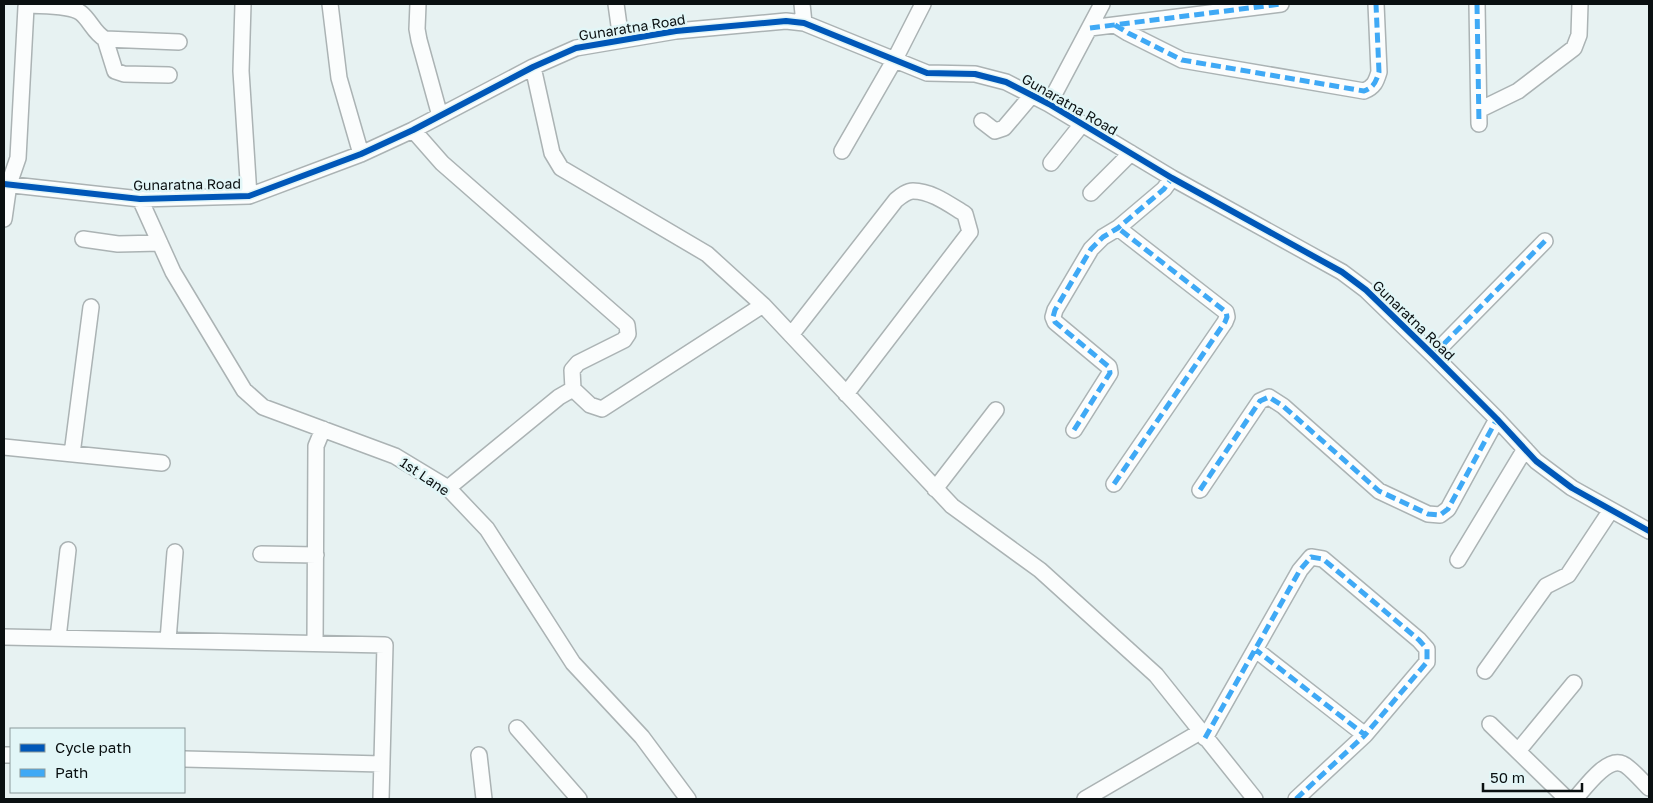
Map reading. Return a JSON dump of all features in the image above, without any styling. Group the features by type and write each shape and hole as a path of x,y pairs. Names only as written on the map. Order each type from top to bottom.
{"street":[{"path":"4,219 7,184 18,158 26,7 30,4 74,9 82,14 98,35 105,39 179,42"},
{"path":"243,4 241,71 249,196"},
{"path":"330,4 339,78 361,154"},
{"path":"418,4 417,29 419,40 440,116"},
{"path":"616,4 621,40"},
{"path":"802,4 804,23"},
{"path":"842,151 895,59 923,4"},
{"path":"1049,104 1102,4"},
{"path":"1090,28 1281,4"},
{"path":"1115,25 1182,60 1364,91 1372,88 1376,82 1378,72 1376,4"},
{"path":"1477,4 1479,117 1518,91 1574,48 1579,35 1580,4"},
{"name":"Gunaratna Road","path":"7,184 140,199 249,196 361,154 413,130 533,67 576,48 676,31 786,21 804,23 927,73 975,74 1006,82 1049,104 1172,178 1342,272 1366,290 1433,355 1536,461 1572,488 1649,531"},
{"path":"105,39 115,71 124,74 169,75"},
{"path":"533,67 552,152 561,168 707,254 763,305 952,506 1040,570 1156,675 1255,799"},
{"path":"982,121 995,131 1004,128 1032,95"},
{"path":"1051,163 1082,124"},
{"path":"413,130 442,163 628,325 628,334 624,340 578,364 572,370 573,389 590,405 602,409 763,305"},
{"path":"1091,193 1131,153"},
{"path":"1074,430 1110,373 1109,367 1055,322 1053,317 1055,310 1091,249 1103,237 1118,228 1164,189 1172,178"},
{"path":"791,335 896,200 903,194 913,190 935,196 965,214 970,232 846,394"},
{"name":"1st Lane","path":"140,199 173,272 244,390 263,407 395,456 448,488 486,529 572,663 642,736 683,798"},
{"path":"1114,484 1227,317 1226,312 1118,228"},
{"path":"83,239 118,244 160,243"},
{"path":"1433,355 1545,240"},
{"path":"72,454 91,307"},
{"path":"448,488 559,397 573,389"},
{"path":"1200,490 1260,401 1269,397 1283,406 1379,491 1428,514 1440,515 1448,509 1497,419"},
{"path":"935,488 996,410"},
{"path":"315,643 316,446 323,429"},
{"path":"4,447 162,463"},
{"path":"1458,560 1525,449"},
{"path":"1486,671 1546,586 1568,576 1611,510"},
{"path":"58,638 68,550"},
{"path":"168,640 175,552"},
{"path":"261,554 316,555"},
{"path":"1085,799 1203,735 1256,650 1300,570 1311,557 1323,559 1419,640 1427,649 1427,662 1365,735 1296,799"},
{"path":"4,637 385,644 381,799"},
{"path":"1256,650 1365,735"},
{"path":"1518,751 1574,683"},
{"path":"1490,724 1567,799"},
{"path":"517,728 579,799"},
{"path":"479,755 484,799"},
{"path":"185,759 382,764"},
{"path":"1575,799 1604,767 1612,763 1623,764 1649,788"}],"marked path":[{"path":"1090,28 1281,4"},
{"path":"1115,25 1182,60 1364,91 1374,84 1379,72 1376,4"},
{"path":"1477,4 1479,124"},
{"path":"1074,430 1110,373 1109,367 1055,322 1053,317 1055,310 1091,249 1103,237 1118,228 1164,189 1172,178"},
{"path":"1114,484 1227,317 1226,312 1118,228"},
{"path":"1433,355 1545,241"},
{"path":"1200,490 1260,401 1269,397 1283,406 1379,491 1428,514 1440,515 1448,509 1497,419"},
{"path":"1205,738 1300,570 1311,557 1323,559 1419,640 1427,649 1427,662 1365,735 1256,650"},
{"path":"1296,799 1365,735"}],"cycle path":[{"path":"4,184 140,199 249,196 361,154 413,130 533,67 576,48 676,31 786,21 804,23 927,73 975,74 1006,82 1049,104 1172,178 1342,272 1366,290 1433,355 1536,461 1572,488 1649,531"}]}
